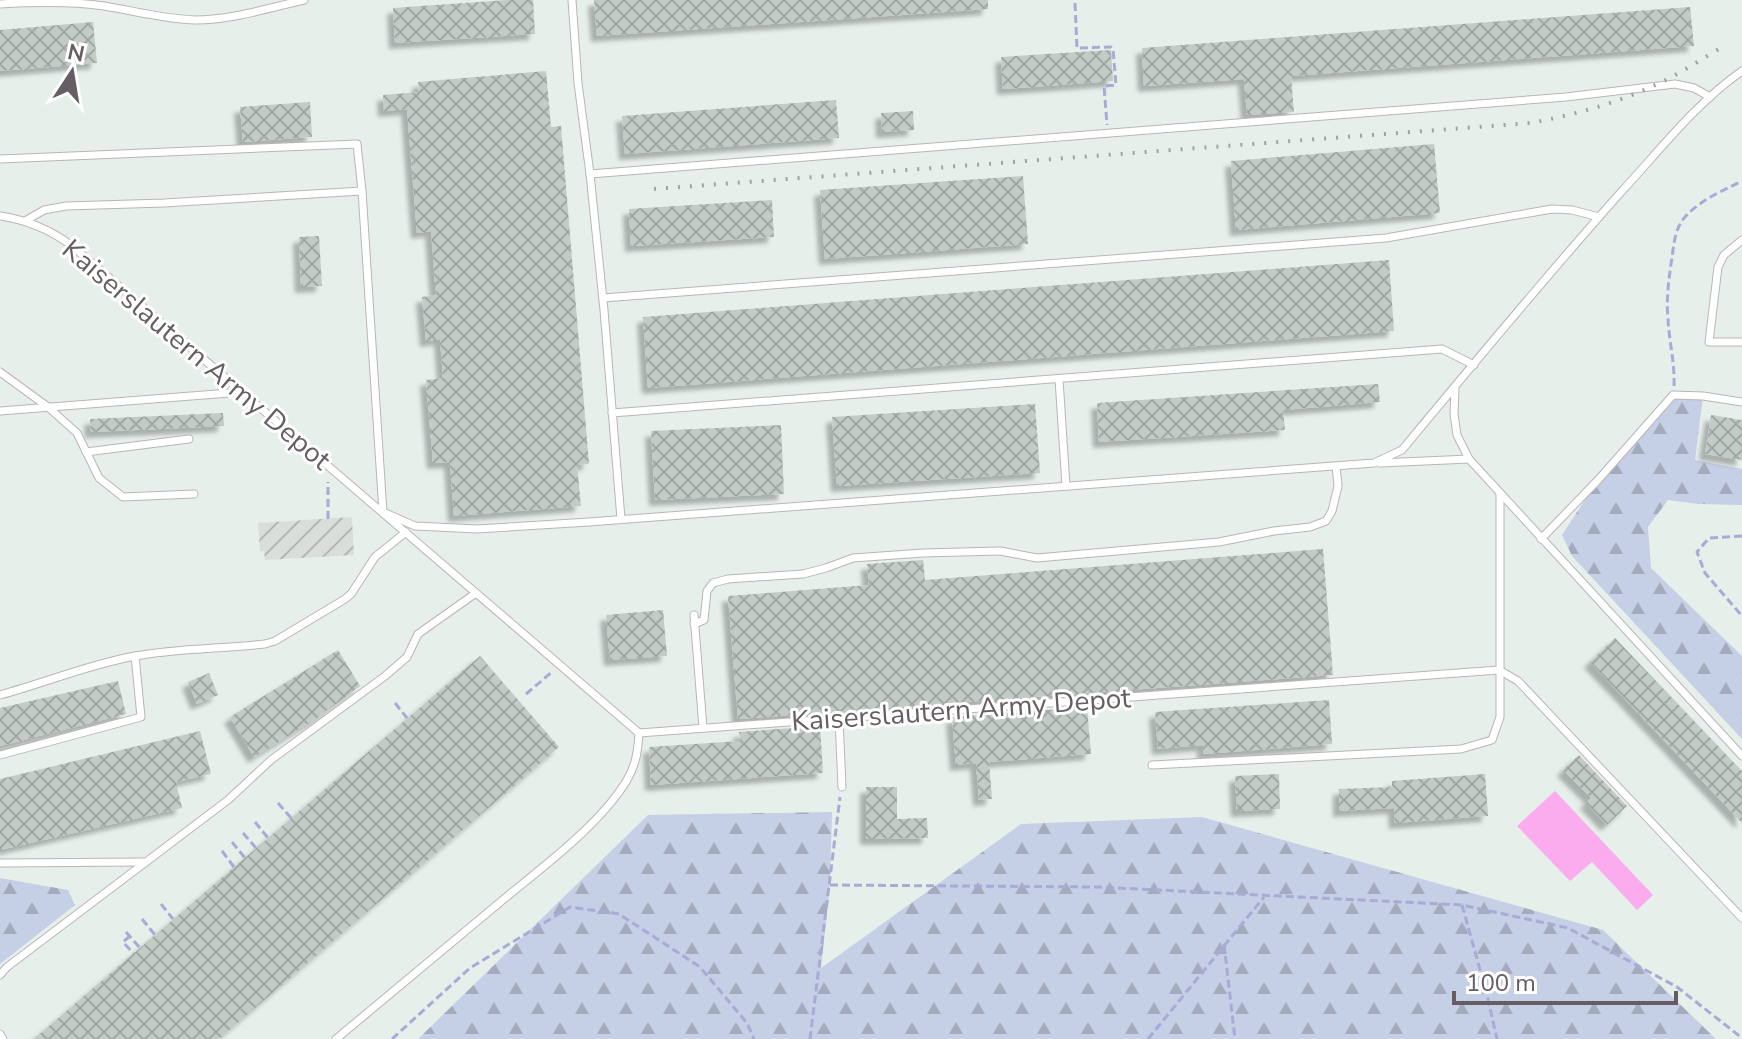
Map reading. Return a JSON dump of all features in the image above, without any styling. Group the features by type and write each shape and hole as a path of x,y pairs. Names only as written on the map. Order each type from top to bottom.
{"lane":[{"path":"0,4 84,4 197,20 304,0"},
{"path":"572,0 578,83 603,298 621,519"},
{"name":"Kaiserslautern Army Depot","path":"383,512 415,526 477,529 1374,463 1402,450 1599,217 1683,124 1742,71"},
{"path":"590,174 1566,97 1675,84 1694,88 1710,97"},
{"path":"0,159 357,144 383,512"},
{"path":"25,221 37,212 66,206 362,191"},
{"path":"603,298 1386,238 1552,209 1599,217"},
{"name":"Kaiserslautern Army Depot","path":"0,216 25,221 49,231 72,246 639,733 1499,670"},
{"path":"1742,240 1724,255 1718,267 1709,342 1742,342"},
{"path":"612,413 1442,349 1474,365"},
{"path":"0,372 77,433 99,478 123,497 194,494"},
{"path":"1059,379 1066,486"},
{"path":"1455,387 1457,435 1469,459 1742,756"},
{"path":"0,411 242,392"},
{"path":"1541,539 1673,395 1742,402"},
{"path":"86,452 189,439"},
{"path":"1374,463 1469,459"},
{"path":"694,624 704,620 707,591 713,583 728,579 803,574 853,558 1000,551 1037,558 1219,542 1310,527 1326,521 1332,511 1338,486 1336,466"},
{"path":"1152,765 1461,749 1492,740 1500,717 1500,493"},
{"path":"0,695 135,656 275,641 345,599 375,557 406,532"},
{"path":"0,975 228,800 271,760 385,676 407,657 418,634 476,593"},
{"path":"694,615 703,728"},
{"path":"0,755 141,717 135,656"},
{"path":"1499,670 1518,681 1742,918"},
{"path":"839,718 842,787"},
{"path":"336,1039 561,852 599,815 629,777 636,760 639,733"},
{"path":"0,863 147,862"},
{"path":"0,1034 3,1039"}],"path":[{"path":"1075,3 1077,48 1113,49 1116,85 1104,86 1108,133"},
{"path":"1673,395 1667,317 1668,285 1677,230 1690,212 1742,181"},
{"path":"328,478 328,519"},
{"path":"1742,536 1709,538 1697,552 1705,573 1742,616"},
{"path":"526,694 560,665"},
{"path":"395,703 407,718"},
{"path":"810,1039 842,787"},
{"path":"278,803 291,818"},
{"path":"255,822 268,838"},
{"path":"243,833 256,848"},
{"path":"232,842 245,858"},
{"path":"222,851 234,867"},
{"path":"830,885 1098,887 1462,905 1568,928 1677,987 1742,1038"},
{"path":"1148,1039 1266,895"},
{"path":"161,904 173,919"},
{"path":"1462,905 1497,1039"},
{"path":"392,1039 470,968 570,907 619,914 700,967 747,1023 754,1039"},
{"path":"142,919 155,935"},
{"path":"134,954 123,942 128,934 140,948"},
{"path":"1224,944 1235,1039"}],"shaded area":[{"path":"352,517 354,555 265,560 264,551 260,551 258,523"},
{"path":"1555,791 1653,895 1637,910 1592,862 1570,881 1517,826"}],"green space":[{"path":"1673,395 1703,396 1695,460 1742,469 1742,505 1668,500 1648,527 1651,568 1742,656 1742,739 1572,556 1562,535 1598,480"},
{"path":"832,812 830,885 821,968 1021,824 1202,817 1603,930 1716,1039 418,1039 648,815"},
{"path":"0,878 68,890 75,905 0,964"}],"building":[{"path":"533,0 535,34 395,43 393,8"},
{"path":"594,0 988,0 988,9 597,36"},
{"path":"1690,7 1694,46 1291,76 1294,112 1247,115 1244,79 1144,86 1142,48"},
{"path":"93,22 97,63 0,71 0,30"},
{"path":"1111,50 1113,81 1003,89 1001,57"},
{"path":"546,71 551,127 561,126 589,464 577,465 581,506 454,516 450,462 433,463 426,380 443,378 440,339 426,341 422,297 436,295 431,231 417,233 407,109 384,111 383,95 419,92 418,82"},
{"path":"836,100 839,138 625,154 622,116"},
{"path":"310,102 312,137 243,142 240,107"},
{"path":"913,111 914,130 882,132 881,113"},
{"path":"1434,144 1440,213 1236,230 1231,161"},
{"path":"1023,176 1028,244 825,259 820,190"},
{"path":"772,200 774,237 631,246 629,209"},
{"path":"319,236 322,286 301,287 299,237"},
{"path":"1389,260 1394,331 648,388 643,317"},
{"path":"1378,384 1380,402 1283,410 1285,430 1099,442 1097,403"},
{"path":"1035,404 1040,473 837,486 832,417"},
{"path":"223,413 224,426 91,432 90,419"},
{"path":"1711,415 1742,420 1742,460 1705,454"},
{"path":"781,425 784,494 655,500 651,431"},
{"path":"1323,549 1333,675 738,719 728,596 869,585 867,564 923,560 925,580"},
{"path":"663,610 667,656 610,660 606,615"},
{"path":"1615,638 1742,771 1742,823 1590,662"},
{"path":"338,650 360,686 317,718 254,757 230,717"},
{"path":"480,656 559,747 493,804 219,1039 34,1039"},
{"path":"209,673 218,695 197,704 188,682"},
{"path":"118,681 126,714 0,746 0,708"},
{"path":"1329,700 1332,744 1203,754 1203,745 1158,749 1155,712"},
{"path":"1087,707 1091,754 989,762 992,799 979,800 976,763 956,765 952,717"},
{"path":"820,726 823,773 651,785 649,747 740,741 739,732"},
{"path":"200,731 211,774 176,782 182,808 0,850 0,779"},
{"path":"1579,755 1627,806 1607,825 1586,803 1591,798 1563,770"},
{"path":"1279,774 1280,809 1237,811 1235,776"},
{"path":"1485,774 1488,816 1395,823 1394,808 1339,811 1339,789 1392,787 1392,781"},
{"path":"866,787 897,787 897,819 927,818 928,838 866,839"}],"railway":[{"path":"654,189 1531,123 1593,108 1638,92 1670,78 1719,49"}]}
